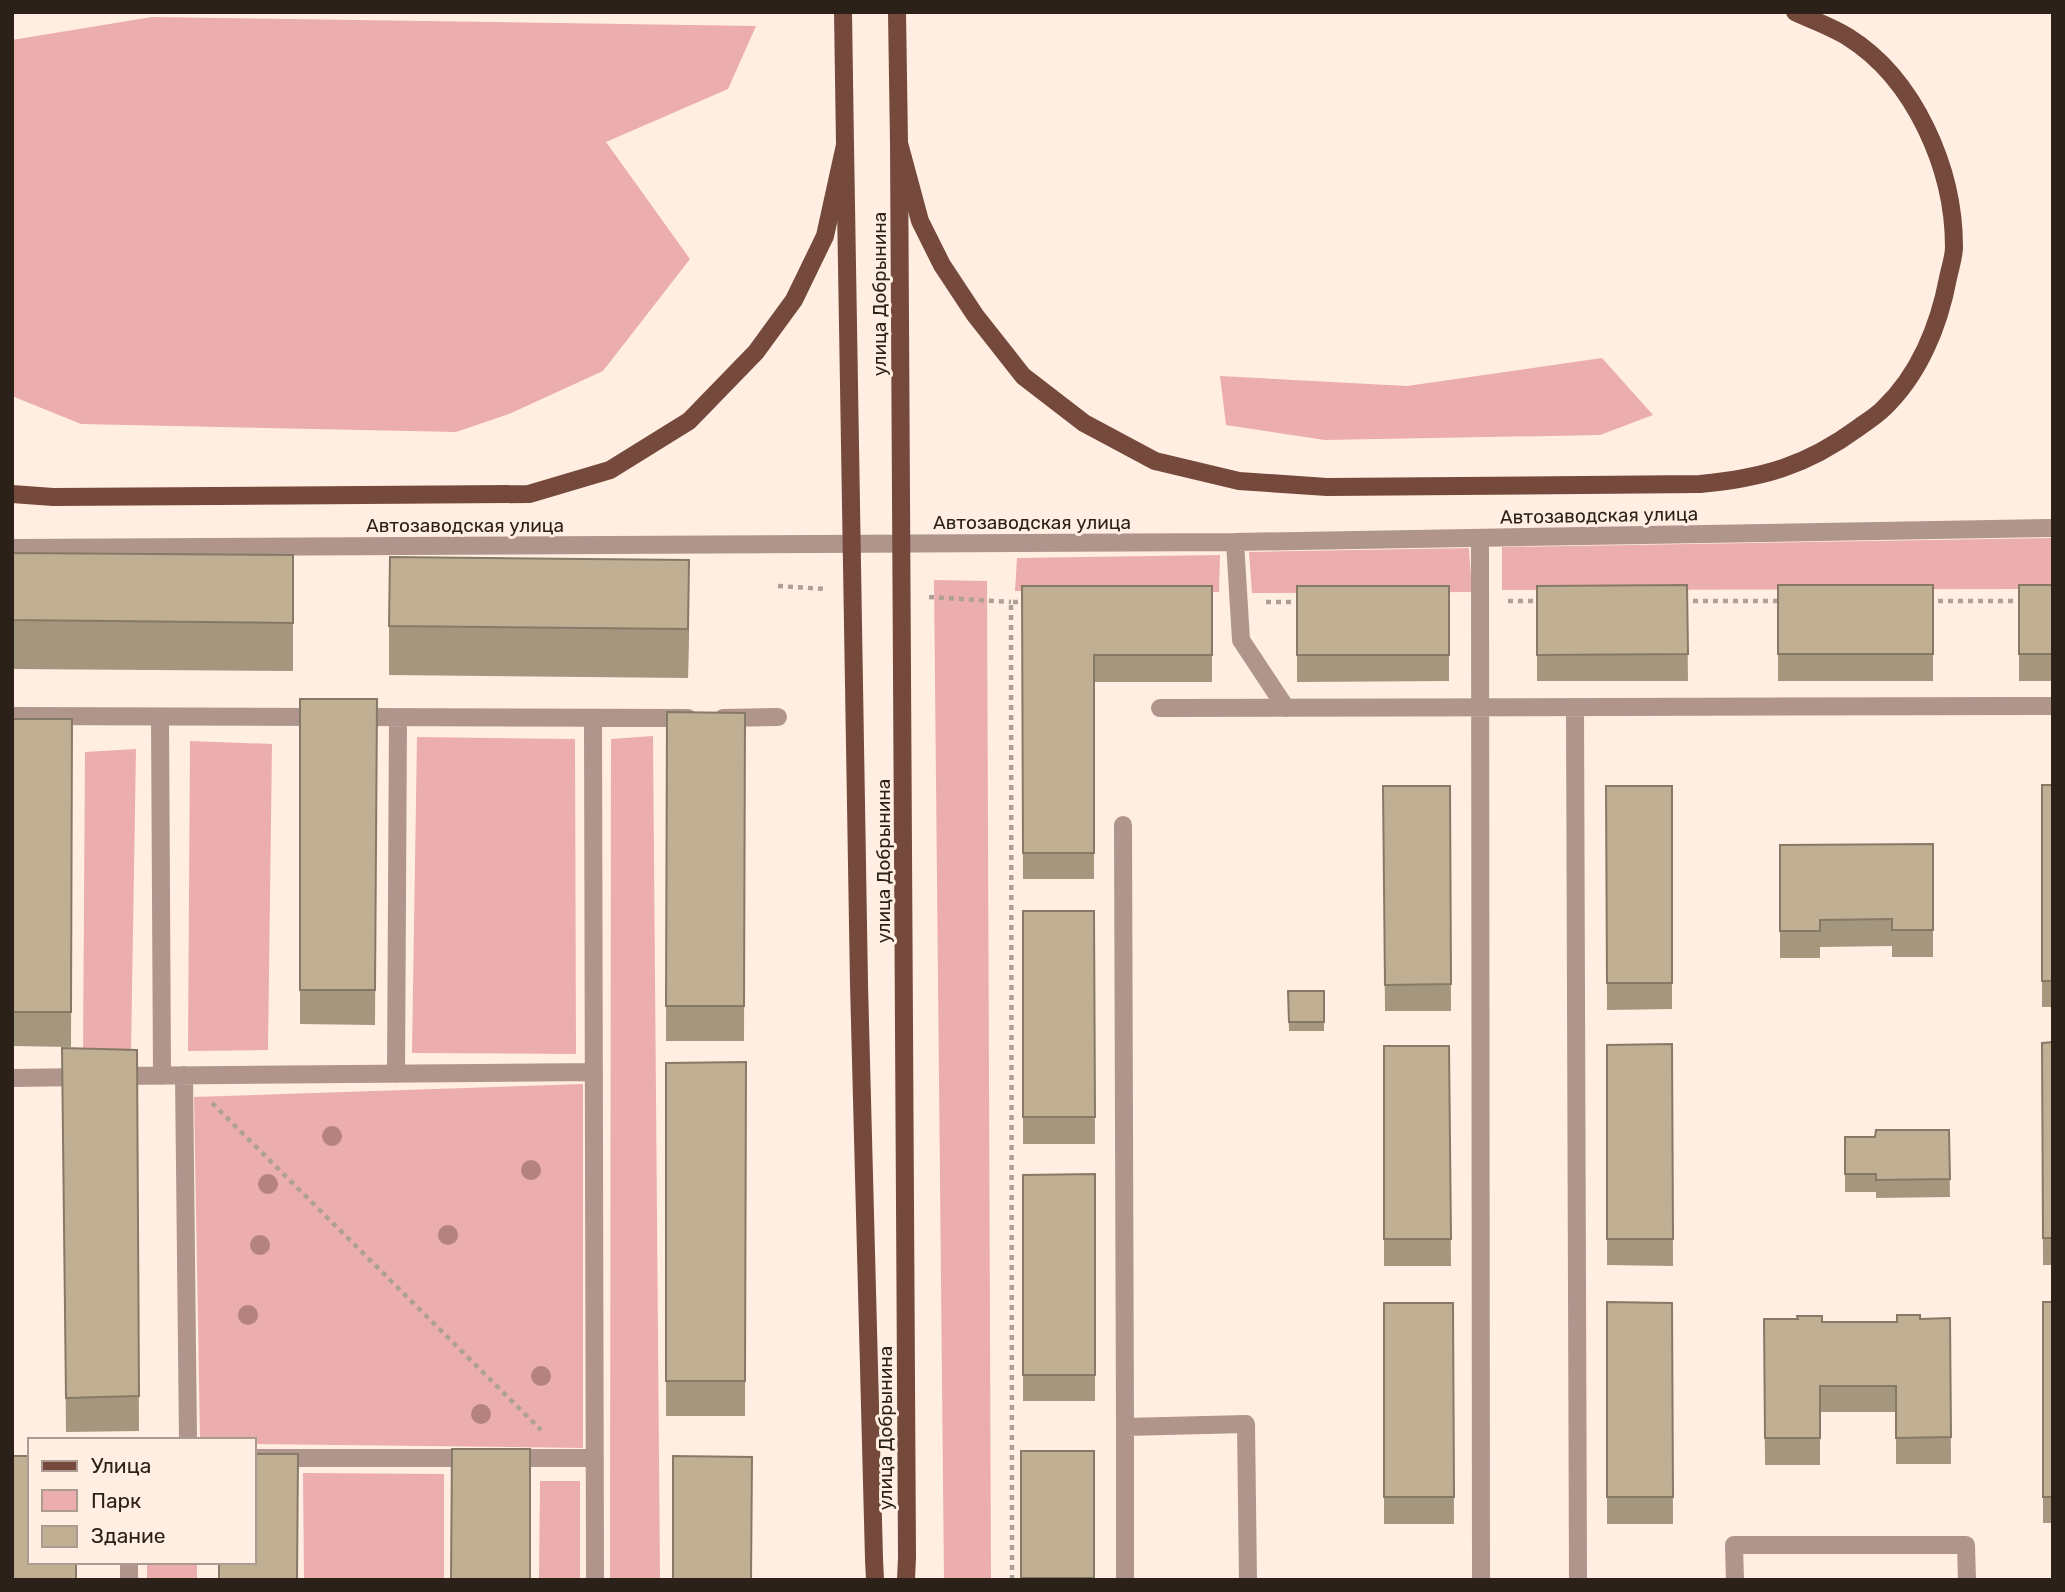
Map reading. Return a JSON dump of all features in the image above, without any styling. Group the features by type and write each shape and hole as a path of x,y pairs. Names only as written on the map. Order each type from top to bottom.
{"main road":[{"path":"12,494 53,497 528,494 610,470 689,421 756,352 794,300 825,236 845,145 843,12"},
{"path":"897,12 899,143 920,221 942,265 975,316 1023,376 1084,424 1155,461 1238,481 1326,487 1700,484 1741,480 1787,468 1834,446 1884,409 1919,364 1941,313 1954,248 1947,183 1927,127 1891,73 1848,37 1795,12"},
{"name":"улица Добрынина","path":"899,143 906,1580"},
{"name":"улица Добрынина","path":"845,145 859,984 875,1580"}],"street":[{"name":"Автозаводская улица","path":"12,548 1235,542 2053,528"},
{"path":"1480,538 1481,1580"},
{"path":"1235,542 1241,640 1286,708"},
{"path":"1160,708 2053,706"},
{"path":"1575,707 1578,1580"},
{"path":"12,716 593,719 778,717"},
{"path":"160,717 162,1076"},
{"path":"396,1074 398,718"},
{"path":"593,719 595,1580"},
{"path":"1123,825 1125,1580"},
{"path":"12,1078 594,1072"},
{"path":"184,1075 188,1438"},
{"path":"1125,1427 1246,1424 1248,1580"},
{"path":"256,1458 594,1458"},
{"path":"1735,1580 1734,1545 1966,1545 1967,1580"}],"path":[{"path":"1239,602 1306,601"},
{"path":"1480,601 1550,601"},
{"path":"1676,601 1787,601"},
{"path":"1927,601 2025,601"},
{"path":"1013,1580 1012,602 1038,602"},
{"path":"184,1075 569,1458"}],"green space":[{"path":"152,17 756,26 728,89 606,142 690,259 603,371 509,414 456,432 81,424 12,396 12,40"},
{"path":"1602,358 1653,415 1600,435 1325,440 1226,425 1220,376 1407,386"},
{"path":"2053,538 2053,589 1502,590 1502,547"},
{"path":"1469,548 1472,592 1252,593 1249,552"},
{"path":"1220,555 1219,592 1015,591 1017,558"},
{"path":"934,580 987,581 991,1580 944,1580"},
{"path":"653,736 660,1580 610,1580 611,739"},
{"path":"417,737 575,739 576,1054 412,1053"},
{"path":"190,741 272,744 268,1050 188,1051"},
{"path":"136,749 131,1052 83,1054 85,752"},
{"path":"583,1084 583,1448 256,1444 256,1438 200,1438 194,1097"},
{"path":"303,1473 444,1474 444,1580 304,1580"},
{"path":"540,1481 580,1481 580,1580 539,1580"},
{"path":"147,1564 197,1564 197,1580 147,1580"}],"building":[{"path":"12,553 293,555 293,623 12,620"},
{"path":"390,557 689,560 688,629 389,626"},
{"path":"1687,585 1688,654 1537,655 1537,586"},
{"path":"1778,585 1933,585 1933,654 1778,654"},
{"path":"2019,585 2053,585 2053,654 2019,654"},
{"path":"1022,586 1212,586 1212,655 1094,655 1094,853 1023,853"},
{"path":"1297,586 1449,586 1449,655 1297,655"},
{"path":"300,699 377,699 375,990 300,990"},
{"path":"667,712 745,713 744,1006 666,1006"},
{"path":"12,719 72,719 71,1012 12,1012"},
{"path":"2042,785 2053,785 2053,981 2042,981"},
{"path":"1383,786 1450,786 1451,984 1385,985"},
{"path":"1606,786 1672,786 1672,983 1607,983"},
{"path":"1933,844 1933,930 1892,930 1892,919 1820,920 1820,931 1780,931 1780,845"},
{"path":"1023,911 1094,911 1095,1117 1023,1117"},
{"path":"1288,991 1324,991 1324,1022 1289,1022"},
{"path":"2053,1042 2053,1238 2043,1238 2042,1043"},
{"path":"1672,1044 1673,1239 1607,1239 1607,1045"},
{"path":"1384,1046 1449,1046 1451,1239 1384,1239"},
{"path":"62,1048 137,1050 139,1396 66,1398"},
{"path":"746,1062 745,1381 666,1381 666,1063"},
{"path":"1876,1130 1949,1130 1950,1179 1876,1180 1876,1174 1845,1174 1845,1137 1875,1137"},
{"path":"1095,1174 1095,1375 1023,1375 1023,1175"},
{"path":"1607,1302 1672,1303 1673,1497 1607,1497"},
{"path":"2043,1302 2053,1302 2053,1497 2043,1497"},
{"path":"1384,1303 1453,1303 1454,1497 1384,1497"},
{"path":"1897,1315 1920,1315 1920,1319 1950,1318 1951,1437 1896,1438 1896,1386 1820,1386 1820,1438 1765,1438 1764,1319 1822,1316 1822,1322 1897,1322"},
{"path":"452,1449 530,1449 530,1580 451,1580"},
{"path":"1021,1451 1094,1451 1094,1578 1021,1578"},
{"path":"256,1454 298,1454 297,1580 219,1580 219,1564 256,1564"},
{"path":"12,1456 28,1456 28,1564 76,1564 76,1580 12,1580"},
{"path":"673,1456 752,1457 751,1580 673,1580"}]}
